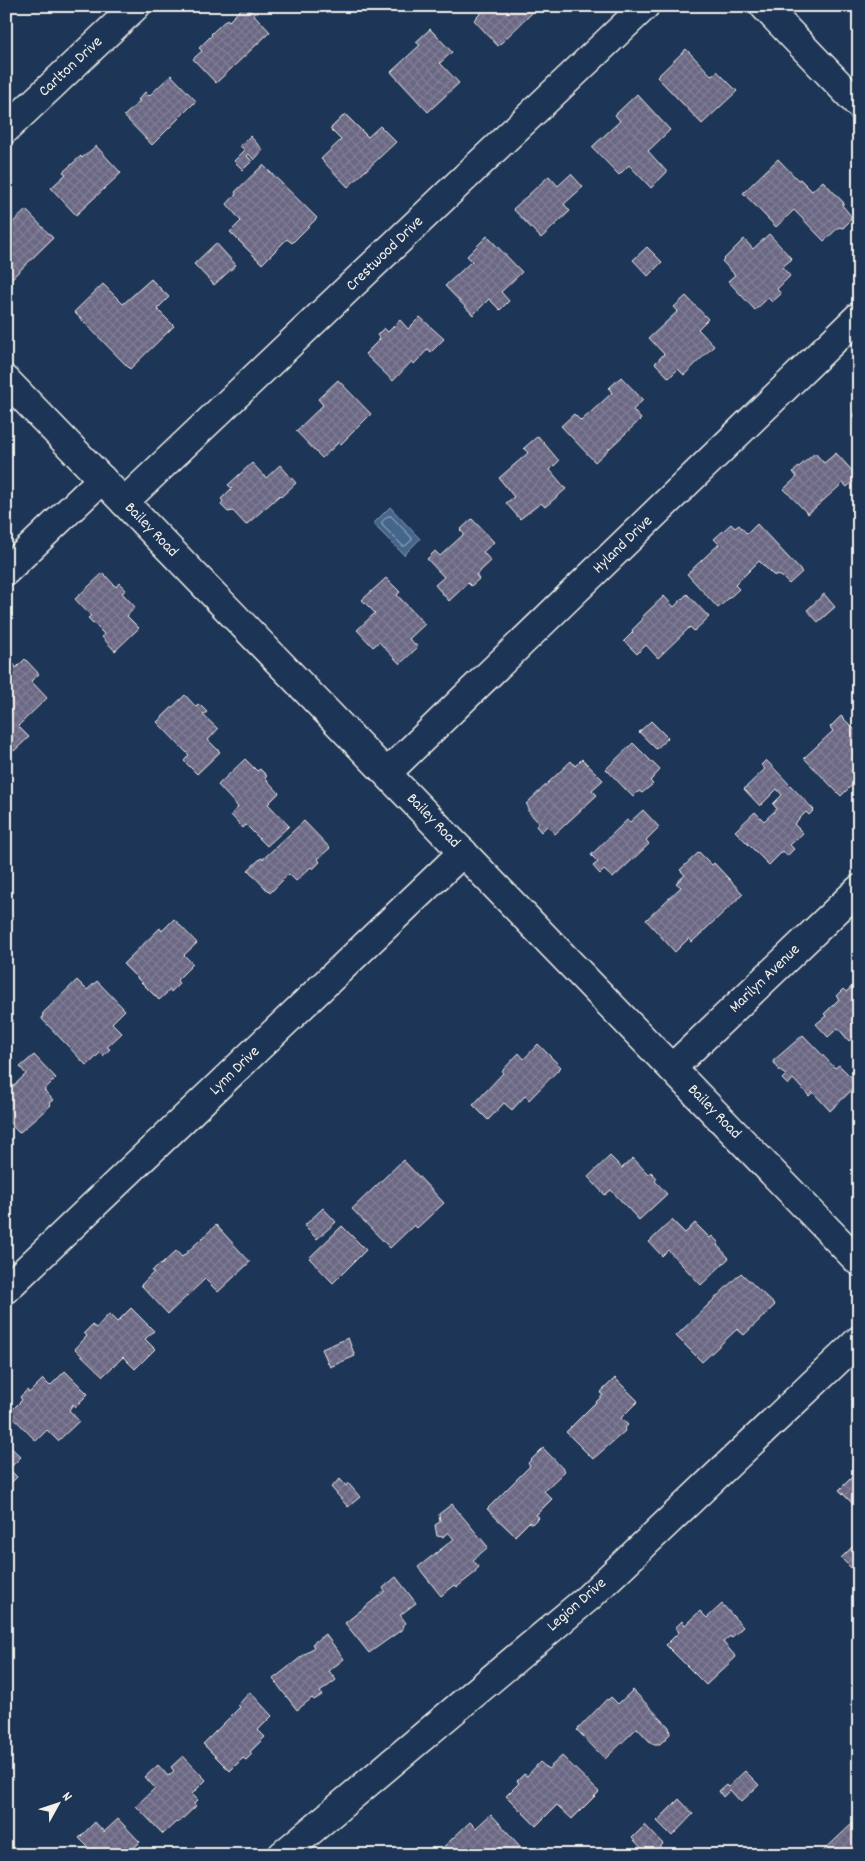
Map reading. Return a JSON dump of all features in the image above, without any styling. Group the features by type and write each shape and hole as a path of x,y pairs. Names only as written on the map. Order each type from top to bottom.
{"street":[{"name":"Carlton Drive","path":"6,128 136,6"},
{"name":"Crestwood Drive","path":"124,502 645,6"},
{"path":"764,6 859,105"},
{"name":"Hyland Drive","path":"387,773 859,316"},
{"name":"Bailey Road","path":"6,380 859,1262"},
{"path":"6,571 102,479"},
{"name":"Lynn Drive","path":"6,1289 463,852"},
{"name":"Marilyn Avenue","path":"672,1068 859,889"},
{"name":"Legion Drive","path":"282,1855 589,1597 859,1340"}],"water":[{"path":"390,507 420,539 404,555 373,524"}],"building":[{"path":"244,6 270,32 216,83 193,59 202,51 199,48 211,34 227,19 229,21"},
{"path":"488,6 528,6 533,12 498,46 474,20"},
{"path":"430,29 452,52 440,63 459,83 428,112 391,72 420,45 416,42"},
{"path":"686,49 712,76 717,71 737,91 702,124 657,77"},
{"path":"171,75 196,101 152,145 124,116 140,101 138,100 145,92 149,96"},
{"path":"637,94 670,130 648,151 667,172 651,188 629,165 619,175 592,147 620,121 615,115"},
{"path":"345,114 368,137 380,126 396,142 348,187 321,159 341,140 330,129"},
{"path":"250,136 263,150 254,160 249,154 247,156 252,161 243,170 234,161 245,150 240,146"},
{"path":"96,146 121,173 76,215 51,188 66,174 63,172"},
{"path":"778,159 798,180 800,179 812,191 823,181 844,203 842,205 851,216 850,221 843,228 839,227 824,241 794,210 776,227 743,193"},
{"path":"263,165 317,218 292,243 287,239 262,264 230,232 241,221 227,204 236,194 235,192"},
{"path":"571,174 583,187 564,204 570,211 541,238 513,209 549,176 558,186"},
{"path":"26,210 53,238 6,284 6,229"},
{"path":"769,234 792,259 782,267 790,276 777,289 781,294 772,302 768,298 755,310 728,281 735,275 722,261 744,239 753,249"},
{"path":"487,236 522,272 501,292 509,301 500,310 489,299 473,315 445,286 472,261 467,256"},
{"path":"216,243 236,265 214,285 194,264"},
{"path":"647,247 662,262 648,276 633,260"},
{"path":"151,279 169,297 157,309 174,326 130,369 74,312 103,284 123,304"},
{"path":"686,296 708,319 698,329 714,346 684,375 678,369 669,378 655,363 664,354 649,338 678,311 674,307"},
{"path":"420,317 444,339 431,352 428,349 414,364 412,361 393,381 365,354 380,339 377,335 384,328 388,332 400,320 408,329"},
{"path":"621,377 643,400 633,410 641,419 595,462 561,426 574,414 581,421 612,393 609,388"},
{"path":"338,380 371,414 341,444 339,442 322,458 296,431 323,405 318,399"},
{"path":"859,409 859,423 852,416"},
{"path":"538,436 559,461 550,470 566,489 545,507 541,503 520,519 506,503 514,497 499,478 528,453 524,448"},
{"path":"815,453 824,463 836,453 858,477 847,487 843,483 808,514 784,489 797,477 793,472"},
{"path":"252,463 266,478 280,465 296,483 246,525 233,511 228,512 221,505 223,501 221,499 232,488 228,485"},
{"path":"472,519 494,542 483,552 491,561 476,575 479,579 471,586 468,583 449,601 435,585 444,577 427,559 435,551 440,556 464,534 460,530"},
{"path":"731,524 735,528 739,525 747,534 757,524 802,572 789,584 781,576 773,575 759,561 735,585 739,589 718,608 687,574 719,544 714,539"},
{"path":"103,573 116,587 119,583 126,590 122,593 135,607 127,616 139,628 115,651 102,637 104,634 88,618 91,616 75,599"},
{"path":"386,578 400,592 397,595 425,624 409,639 418,647 400,664 379,642 373,647 357,630 375,613 362,600"},
{"path":"687,594 709,617 694,631 690,627 658,658 646,645 637,654 624,641 643,619 641,618 664,596 674,607"},
{"path":"824,594 835,607 818,622 807,610"},
{"path":"25,659 39,674 31,681 47,698 18,726 29,737 14,751 6,742 6,671 14,664 16,668"},
{"path":"185,695 196,707 199,704 207,712 203,715 218,729 208,740 220,752 197,774 184,761 189,755 157,722"},
{"path":"841,716 859,734 859,744 854,749 859,753 859,778 841,796 804,758 833,731 830,727"},
{"path":"651,721 668,738 656,749 639,732"},
{"path":"633,743 660,770 650,781 653,784 642,793 639,791 633,797 606,769"},
{"path":"245,759 257,771 260,769 267,776 265,778 279,793 268,804 289,826 267,846 246,825 243,828 231,815 238,807 218,785"},
{"path":"582,759 603,780 592,790 597,795 555,834 547,826 541,832 536,826 539,823 528,811 526,804 571,761 575,766"},
{"path":"766,760 814,810 809,815 806,812 794,824 803,833 790,845 794,849 787,856 783,851 769,865 735,831 755,812 764,821 777,809 773,804 782,795 777,789 760,806 744,789 765,769 761,765"},
{"path":"643,810 659,827 646,840 649,844 613,878 604,870 600,874 593,866 598,862 591,855 627,820 630,822"},
{"path":"304,821 330,848 318,859 320,862 313,869 311,867 296,881 289,874 270,893 248,870 261,858 263,859"},
{"path":"699,852 712,865 714,863 743,894 692,942 689,938 675,952 646,920 681,887 676,883 685,875 680,870"},
{"path":"174,919 197,943 184,955 193,964 177,980 179,984 159,1000 123,964 160,928 162,931"},
{"path":"77,980 87,990 97,981 125,1010 112,1023 122,1033 107,1047 110,1049 103,1056 100,1053 87,1066 42,1019 43,1013"},
{"path":"858,981 859,1033 849,1041 838,1028 828,1037 816,1024 826,1016 824,1014 839,999 836,996 843,989 846,992"},
{"path":"803,1035 835,1068 839,1065 858,1084 830,1111 813,1092 809,1096 793,1079 788,1085 782,1079 786,1075 780,1071 773,1061"},
{"path":"538,1044 561,1067 529,1100 525,1096 512,1110 504,1103 488,1120 473,1105 519,1053 524,1059"},
{"path":"34,1055 56,1078 44,1090 53,1100 49,1103 51,1105 19,1133 6,1119 6,1093 26,1074 20,1067"},
{"path":"610,1156 622,1168 633,1158 648,1174 651,1172 657,1178 655,1181 667,1194 639,1220 611,1190 605,1195 588,1177"},
{"path":"403,1160 444,1203 417,1228 414,1225 390,1248 352,1209"},
{"path":"323,1208 336,1222 317,1239 304,1226"},
{"path":"672,1220 685,1233 695,1223 710,1238 712,1236 719,1243 717,1245 729,1258 701,1285 668,1250 662,1256 649,1242"},
{"path":"216,1225 250,1262 218,1292 205,1279 168,1314 141,1285 159,1264 161,1265 176,1251 182,1257"},
{"path":"342,1226 366,1250 333,1283 309,1258"},
{"path":"741,1273 775,1305 744,1335 737,1329 702,1362 676,1336"},
{"path":"131,1308 154,1331 145,1339 155,1349 135,1369 123,1357 103,1376 75,1349 87,1336 84,1333 92,1325 96,1328 109,1314 117,1322"},
{"path":"348,1338 355,1356 330,1367 322,1349"},
{"path":"65,1371 88,1394 75,1407 73,1404 69,1410 79,1421 58,1441 47,1430 36,1441 9,1413 22,1400 20,1397 27,1390 29,1393 43,1379 50,1386"},
{"path":"615,1378 638,1401 621,1418 628,1425 624,1429 625,1431 593,1459 566,1432 603,1395 600,1393"},
{"path":"6,1443 21,1457 9,1469 17,1477 6,1488"},
{"path":"543,1448 565,1471 544,1491 552,1499 536,1515 539,1517 532,1524 529,1522 515,1536 487,1509 530,1466 528,1463"},
{"path":"859,1458 859,1510 839,1490 858,1471 852,1465"},
{"path":"340,1479 346,1486 348,1483 360,1497 348,1507 331,1487"},
{"path":"452,1504 488,1547 473,1560 479,1567 476,1572 457,1587 455,1585 441,1596 418,1567 454,1539 448,1532 443,1537 437,1536 435,1525 440,1522 439,1514"},
{"path":"859,1540 859,1576 841,1558"},
{"path":"396,1577 416,1603 400,1615 406,1623 402,1626 404,1628 369,1653 345,1623 385,1591 383,1588"},
{"path":"722,1604 743,1627 731,1638 730,1636 723,1642 736,1657 706,1685 666,1645 679,1632 675,1628 682,1621 685,1625 700,1611 707,1618"},
{"path":"325,1634 344,1659 329,1671 336,1680 320,1692 322,1695 314,1700 312,1698 297,1710 273,1679 314,1647 312,1644"},
{"path":"633,1690 669,1727 670,1734 660,1744 652,1744 637,1728 605,1759 577,1730 607,1699 611,1697 618,1704"},
{"path":"250,1692 272,1716 258,1730 265,1737 250,1752 252,1754 246,1760 243,1758 230,1771 203,1744 240,1707 238,1705"},
{"path":"183,1756 206,1780 192,1794 198,1800 194,1804 196,1806 163,1834 136,1806 155,1788 145,1777 158,1765 168,1776 174,1771 171,1767"},
{"path":"562,1756 599,1792 572,1819 557,1805 536,1826 506,1796 519,1783 517,1781 524,1774 527,1776 540,1762 548,1769"},
{"path":"745,1771 759,1785 741,1802 730,1790 723,1797 719,1791 726,1785 728,1787"},
{"path":"679,1799 693,1814 672,1836 657,1821"},
{"path":"491,1814 528,1855 507,1855 500,1847 494,1855 436,1854 470,1822 476,1828"},
{"path":"118,1819 140,1842 127,1855 87,1855 92,1851 79,1838 95,1822 104,1832"},
{"path":"853,1823 859,1829 859,1855 819,1855"},
{"path":"645,1825 663,1844 652,1855 648,1855 632,1838"}]}
